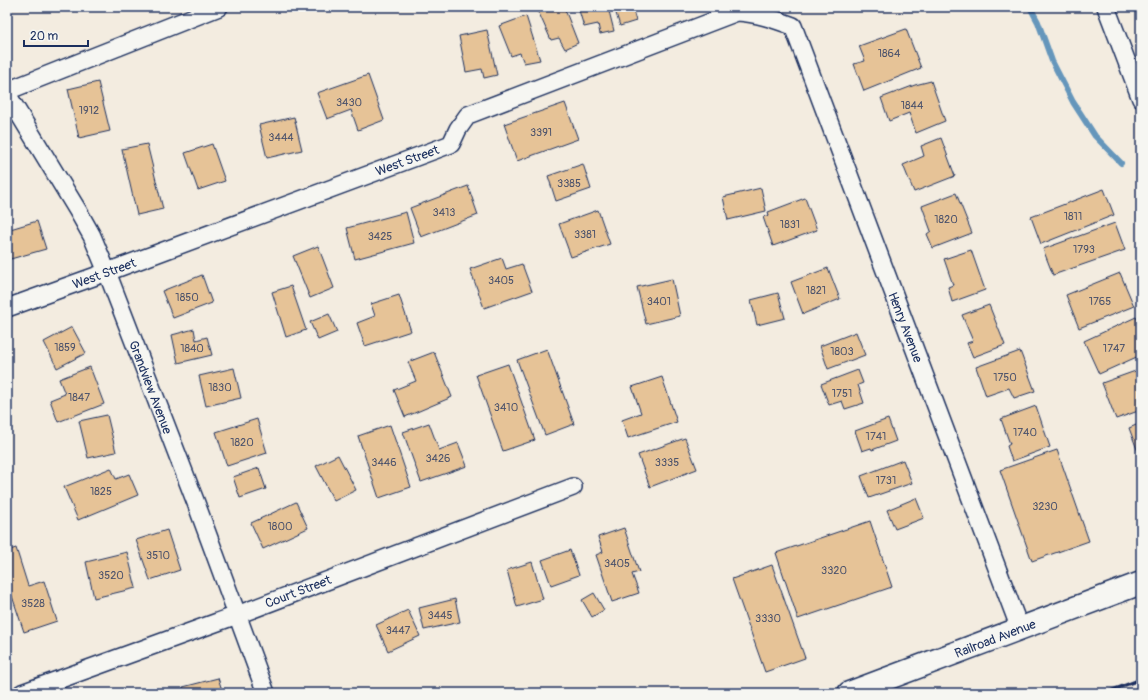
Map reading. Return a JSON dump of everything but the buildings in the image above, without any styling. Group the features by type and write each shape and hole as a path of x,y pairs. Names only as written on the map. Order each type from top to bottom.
{"main road":[{"name":"Railroad Avenue","path":"849,693 1141,582"}],"street":[{"path":"7,93 219,7"},
{"path":"1106,7 1141,99"},
{"name":"West Street","path":"7,308 451,144 458,129 468,115 737,12 763,16 793,26"},
{"name":"Henry Avenue","path":"793,26 1020,629"},
{"name":"Grandview Avenue","path":"7,93 92,236 196,504 266,693"},
{"name":"Court Street","path":"22,693 237,615 573,487"}],"waterway":[{"path":"1030,7 1038,22 1052,61 1073,102 1095,136 1121,163"}],"railway":[{"path":"1105,693 1141,679"}]}
